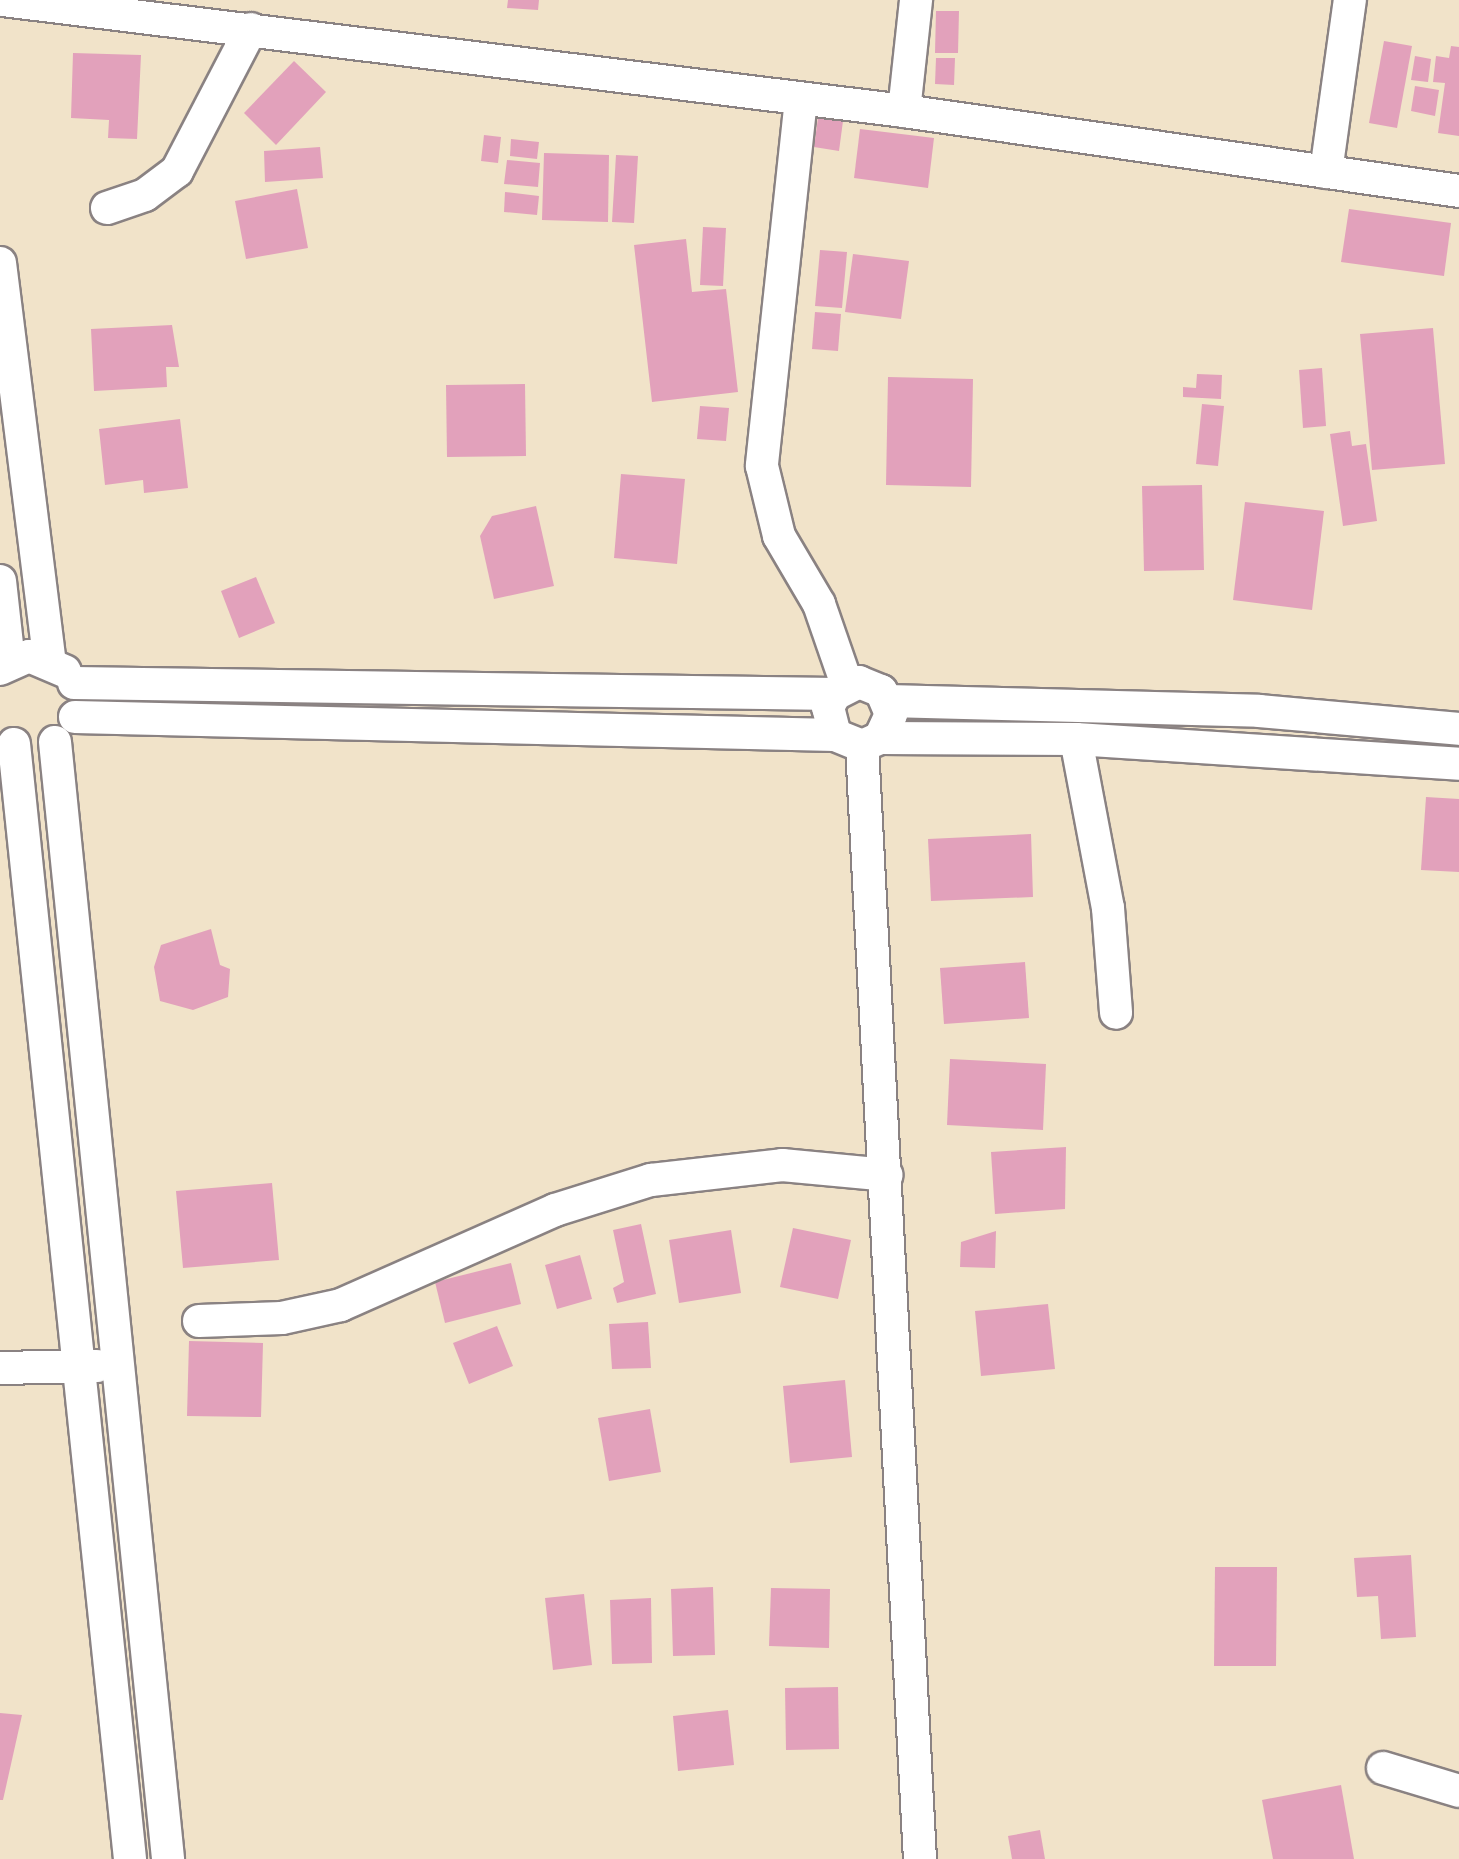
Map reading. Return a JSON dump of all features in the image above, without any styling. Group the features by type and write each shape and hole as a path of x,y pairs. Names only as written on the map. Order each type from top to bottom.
{"street":[{"path":"3,0 44,2 904,111 1459,191"},
{"path":"904,111 916,0"},
{"path":"1326,172 1350,0"},
{"path":"107,208 145,195 177,171 251,29"},
{"path":"801,99 762,466 779,536 819,604 841,689"},
{"path":"0,263 49,659 74,683 841,689 871,684 888,701 1201,708 1459,729"},
{"path":"0,581 4,666 49,659"},
{"path":"74,683 75,717 55,742 168,1859"},
{"path":"841,689 828,707 859,739 887,1175 920,1859"},
{"path":"859,739 888,701"},
{"path":"75,717 859,739 1076,739 1459,764"},
{"path":"1400,758 1401,723"},
{"path":"55,742 7,739 130,1859"},
{"path":"1076,739 1108,908 1116,1013"},
{"path":"199,1321 282,1318 341,1305 555,1210 651,1180 782,1165 887,1175"},
{"path":"0,1368 116,1365"},
{"path":"1383,1768 1459,1791"}],"building":[{"path":"508,0 539,0 538,10 507,8"},
{"path":"936,11 959,11 958,53 935,53"},
{"path":"1384,41 1412,46 1397,128 1369,123"},
{"path":"1451,46 1459,47 1459,136 1438,133 1445,83 1433,82 1436,56 1449,58"},
{"path":"73,53 141,55 137,139 108,138 109,120 71,118"},
{"path":"1415,56 1431,59 1428,82 1411,80"},
{"path":"936,58 955,58 954,85 935,84"},
{"path":"294,61 326,92 276,145 244,113"},
{"path":"1415,86 1439,90 1435,116 1411,111"},
{"path":"818,118 843,121 839,151 814,147"},
{"path":"860,129 934,138 928,188 854,178"},
{"path":"484,135 501,137 498,163 481,161"},
{"path":"511,139 539,142 537,159 510,156"},
{"path":"320,147 323,178 265,182 264,151"},
{"path":"544,153 609,155 608,222 542,220"},
{"path":"616,155 638,156 634,223 612,222"},
{"path":"507,160 540,163 538,187 504,184"},
{"path":"297,189 308,248 246,259 235,201"},
{"path":"505,192 539,196 537,215 504,212"},
{"path":"1349,209 1451,223 1444,276 1341,262"},
{"path":"703,227 726,228 723,286 700,285"},
{"path":"686,239 692,292 726,289 738,392 652,402 634,245"},
{"path":"820,250 847,252 842,308 815,306"},
{"path":"853,254 909,261 901,319 845,312"},
{"path":"815,312 841,314 838,351 812,349"},
{"path":"172,325 179,367 166,367 167,387 94,391 91,329"},
{"path":"1433,328 1445,464 1372,470 1360,334"},
{"path":"1322,368 1326,426 1303,428 1299,370"},
{"path":"1197,374 1222,375 1221,399 1183,397 1183,387 1196,388"},
{"path":"888,377 973,379 971,487 886,485"},
{"path":"525,384 526,456 447,457 446,385"},
{"path":"1202,404 1224,406 1218,466 1196,464"},
{"path":"700,406 729,408 726,441 697,439"},
{"path":"180,419 188,488 144,493 143,480 105,485 99,429"},
{"path":"1350,431 1352,446 1366,444 1377,521 1343,526 1330,434"},
{"path":"621,474 685,479 677,564 614,558"},
{"path":"1202,485 1204,570 1144,571 1142,486"},
{"path":"1245,502 1324,511 1312,610 1233,600"},
{"path":"536,506 554,586 494,599 480,536 492,516"},
{"path":"256,577 275,623 239,638 221,591"},
{"path":"1426,797 1459,799 1459,872 1421,870"},
{"path":"1031,834 1033,897 931,901 928,839"},
{"path":"211,929 220,965 230,969 228,997 193,1010 160,1001 154,967 161,945"},
{"path":"1025,962 1029,1018 944,1024 940,968"},
{"path":"950,1059 1046,1064 1043,1130 947,1125"},
{"path":"1066,1147 1065,1209 995,1214 991,1152"},
{"path":"272,1183 279,1260 183,1268 176,1191"},
{"path":"641,1224 656,1294 617,1303 613,1288 624,1282 613,1230"},
{"path":"793,1228 851,1240 838,1299 780,1287"},
{"path":"731,1230 741,1293 679,1303 669,1240"},
{"path":"996,1231 995,1268 960,1267 961,1242"},
{"path":"580,1255 592,1299 557,1309 545,1265"},
{"path":"511,1263 521,1304 445,1323 435,1282"},
{"path":"1048,1304 1055,1369 981,1376 975,1311"},
{"path":"648,1322 651,1368 612,1369 609,1324"},
{"path":"497,1326 513,1366 469,1384 453,1343"},
{"path":"189,1341 263,1343 261,1417 187,1416"},
{"path":"845,1380 852,1457 790,1463 783,1386"},
{"path":"650,1409 661,1472 609,1481 598,1418"},
{"path":"1411,1555 1416,1637 1381,1639 1378,1596 1357,1597 1354,1558"},
{"path":"1215,1567 1277,1567 1276,1666 1214,1666"},
{"path":"713,1587 715,1655 673,1656 671,1589"},
{"path":"771,1588 830,1589 829,1648 769,1646"},
{"path":"584,1594 592,1665 553,1670 545,1598"},
{"path":"651,1598 652,1663 612,1664 610,1600"},
{"path":"838,1687 839,1749 786,1750 785,1688"},
{"path":"728,1710 734,1765 678,1771 673,1716"},
{"path":"0,1713 22,1715 3,1800 0,1800"},
{"path":"1341,1785 1354,1859 1273,1859 1262,1800"},
{"path":"1040,1830 1045,1859 1012,1859 1008,1836"}]}
